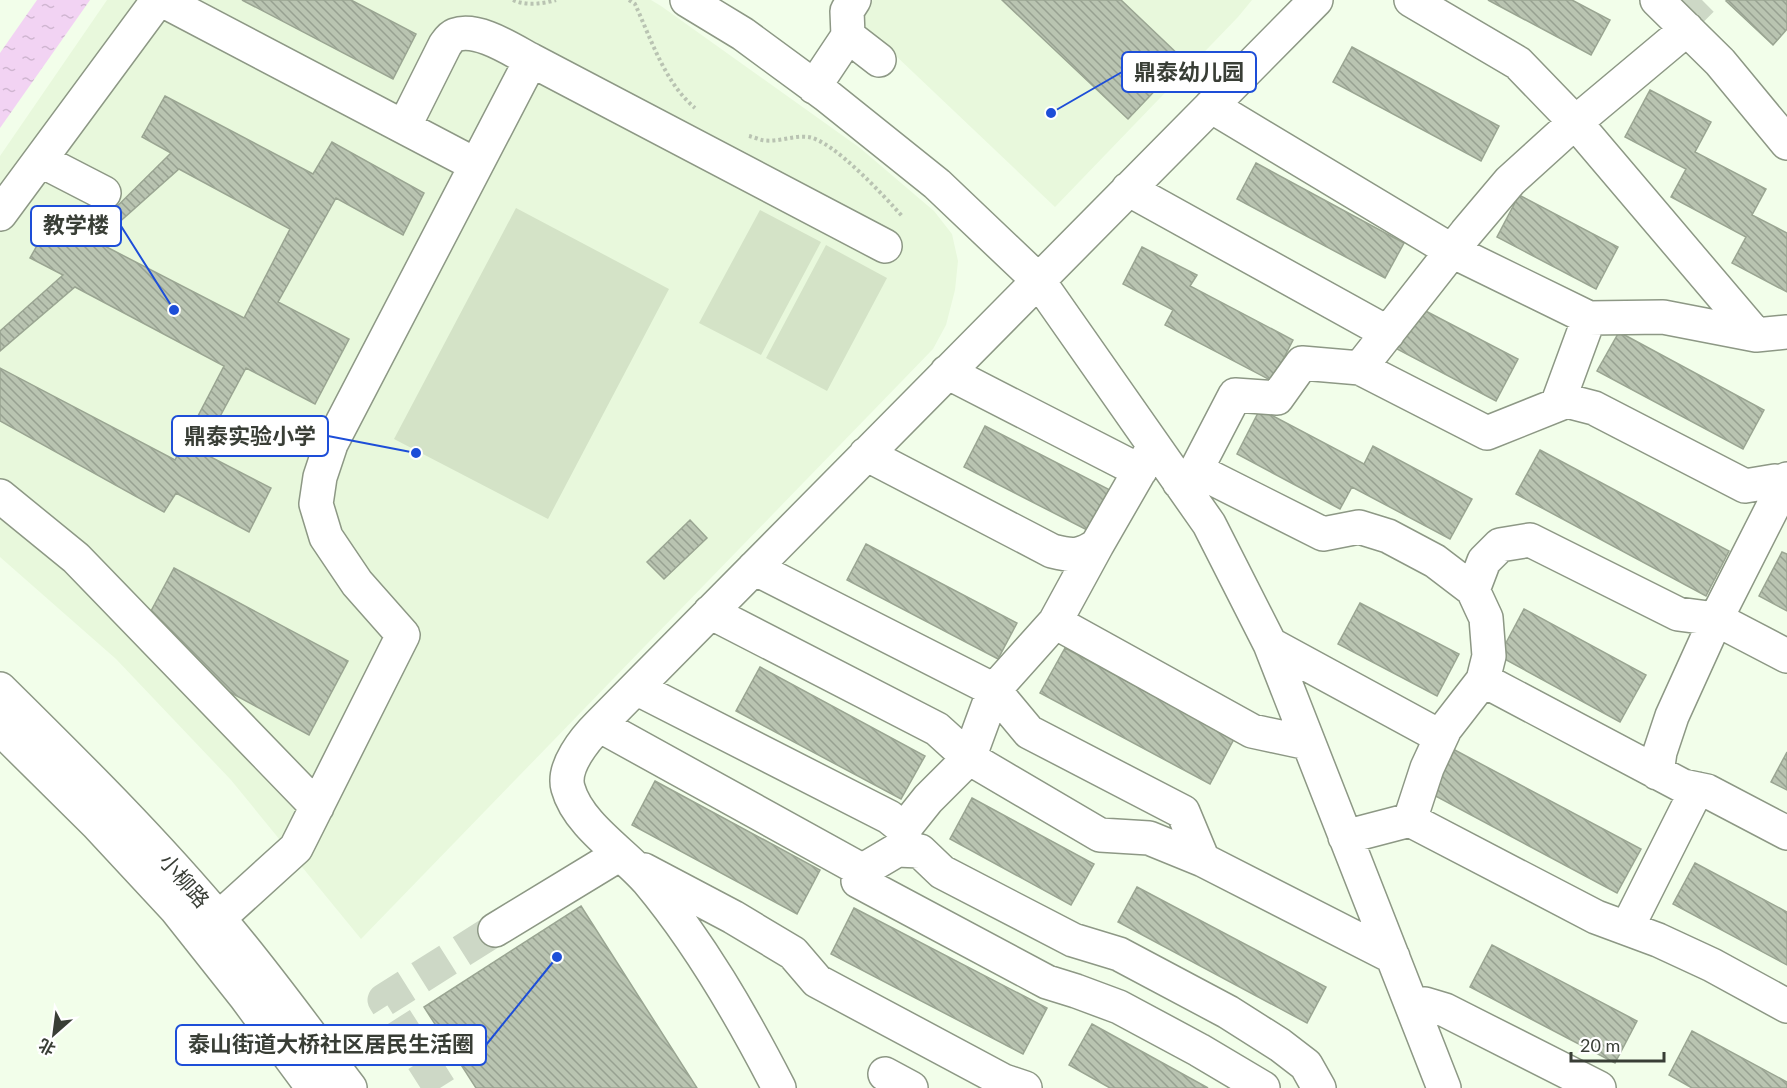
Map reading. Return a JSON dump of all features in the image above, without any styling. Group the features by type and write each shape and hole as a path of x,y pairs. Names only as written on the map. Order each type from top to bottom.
{"street":[{"path":"0,214 160,0 476,165"},
{"path":"687,0 743,34 936,184 1038,280 1147,458"},
{"path":"814,87 848,36 847,11 854,0"},
{"path":"776,1087 727,994 684,930 653,888 604,839 577,807 568,787 568,774 574,758 586,739 599,725 1316,0"},
{"path":"1411,0 1518,63 1772,333"},
{"path":"1657,0 1720,62 1785,137"},
{"path":"1360,368 1510,181 1575,122 1687,29"},
{"path":"404,127 445,45 452,36 478,35 497,42 885,246"},
{"path":"848,36 879,60"},
{"path":"208,928 296,848 403,635 357,583 326,537 316,504 321,477 332,444 531,60"},
{"path":"1211,106 1452,251 1589,318 1663,317 1772,333"},
{"path":"40,160 104,193"},
{"path":"1128,189 1388,333"},
{"path":"1557,405 1589,318"},
{"path":"1187,476 1235,395 1277,398 1302,363 1360,368 1487,433 1567,401 1594,408 1745,486 1775,481 1786,482 1716,619 1672,716 1660,752 1657,773"},
{"path":"947,372 1323,534 1359,527 1388,536 1435,561 1473,590 1486,618 1489,656 1483,680 1445,729 1427,768 1410,820"},
{"path":"866,454 1052,551 1068,555 1085,554 1097,545"},
{"path":"1147,458 1055,622 994,690 969,758 928,799 897,850 870,866 858,881 1047,982 1119,1007 1263,1088"},
{"path":"1187,476 1270,644 1444,1088"},
{"path":"0,496 76,558 317,807"},
{"path":"1473,590 1484,561 1500,545 1530,540 1678,614 1716,619 1787,656"},
{"path":"753,568 994,690 1029,732 1183,812 1203,860"},
{"path":"710,612 937,729 969,758 1100,835 1149,838 1203,860 1393,957"},
{"path":"1055,622 1252,731 1308,743"},
{"path":"1270,644 1441,737"},
{"path":"1483,680 1657,773 1683,786 1707,791 1787,833"},
{"path":"636,688 889,817 905,840 942,872 1073,940 1119,954 1228,1012 1280,1045 1306,1065 1319,1088"},
{"name":"小柳路","path":"0,689 99,786 168,860 245,996 314,1088"},
{"path":"599,725 865,872"},
{"name":"小柳路","path":"0,728 97,824 176,909 208,928 274,988 350,1088"},
{"path":"1627,928 1697,789"},
{"path":"1346,837 1410,820 1596,917 1658,940 1712,965 1787,1006"},
{"path":"495,930 624,858"},
{"path":"624,858 734,917 793,953 817,981 1004,1081 1025,1088"},
{"path":"1412,1005 1425,1004 1445,1010 1599,1088"}],"path":[{"path":"513,0 522,4 547,3 556,0"},
{"path":"629,0 635,4 665,67 685,99 699,111"},
{"path":"744,134 764,141 809,136 846,160 878,189 904,219"}],"shaded area":[{"path":"107,0 651,0 860,148 934,211 952,234 958,261 955,290 946,325 933,349 361,939 231,780 116,659 0,557 0,156"},
{"path":"873,0 1252,0 1055,207 856,18"},
{"path":"516,208 669,289 548,519 394,439"},
{"path":"760,210 821,242 761,355 699,323"},
{"path":"826,245 887,278 827,391 766,358"}],"water":[{"path":"37,0 90,0 0,128 0,53"}],"building":[{"path":"242,0 351,0 416,34 393,79"},
{"path":"1002,0 1121,0 1184,60 1128,119"},
{"path":"1488,0 1572,0 1610,20 1591,55"},
{"path":"1787,0 1787,29 1773,45 1726,1"},
{"path":"1352,47 1499,126 1481,161 1333,82"},
{"path":"1650,90 1711,122 1695,152 1766,189 1752,215 1787,233 1787,292 1732,263 1746,237 1671,197 1686,169 1625,137"},
{"path":"165,96 313,174 332,142 424,193 403,235 336,198 278,302 349,339 315,404 246,368 201,452 271,488 249,532 176,493 164,512 0,421 0,368 175,460 224,366 75,287 0,351 0,331 63,275 30,258 53,217 88,235 171,153 142,137","holes":["179,169 290,229 244,318 97,242"]},
{"path":"1256,163 1404,243 1385,278 1237,199"},
{"path":"1519,195 1618,247 1596,289 1497,237"},
{"path":"1142,247 1197,275 1190,286 1293,340 1272,381 1165,325 1173,310 1123,284"},
{"path":"1418,307 1518,359 1496,401 1397,349"},
{"path":"1619,332 1764,410 1743,449 1597,371"},
{"path":"1260,409 1364,464 1373,446 1472,499 1450,539 1352,487 1340,509 1237,454"},
{"path":"985,426 1110,490 1089,531 964,467"},
{"path":"1540,450 1729,551 1706,596 1516,494"},
{"path":"690,520 707,538 664,579 647,562"},
{"path":"866,544 1017,623 998,659 847,580"},
{"path":"1782,552 1787,554 1787,611 1759,596"},
{"path":"174,568 348,661 309,735 135,641"},
{"path":"1360,603 1459,654 1437,696 1338,644"},
{"path":"1524,609 1646,675 1620,722 1499,656"},
{"path":"1065,648 1234,739 1210,784 1040,693"},
{"path":"760,667 925,756 901,799 736,711"},
{"path":"1451,748 1641,849 1617,893 1428,792"},
{"path":"1787,752 1787,790 1771,782"},
{"path":"655,781 820,870 797,914 632,825"},
{"path":"972,798 1094,864 1071,905 950,839"},
{"path":"1695,863 1787,912 1787,965 1673,904"},
{"path":"1137,887 1326,987 1307,1023 1118,922"},
{"path":"581,906 697,1088 476,1088 424,1007"},
{"path":"854,908 1047,1008 1023,1054 831,954"},
{"path":"1492,945 1637,1021 1615,1063 1470,987"},
{"path":"1092,1024 1208,1088 1110,1088 1069,1065"},
{"path":"1692,1031 1787,1082 1787,1088 1692,1088 1669,1075"}],"tunnel":[{"path":"1677,0 1693,9 1702,0"},
{"path":"440,1088 384,1000 495,930"}],"place":[{"name":"鼎泰幼儿园","path":"1051,113"},
{"name":"教学楼","path":"174,310"},
{"name":"鼎泰实验小学","path":"416,453"},
{"name":"泰山街道大桥社区居民生活圈","path":"557,957"}]}
